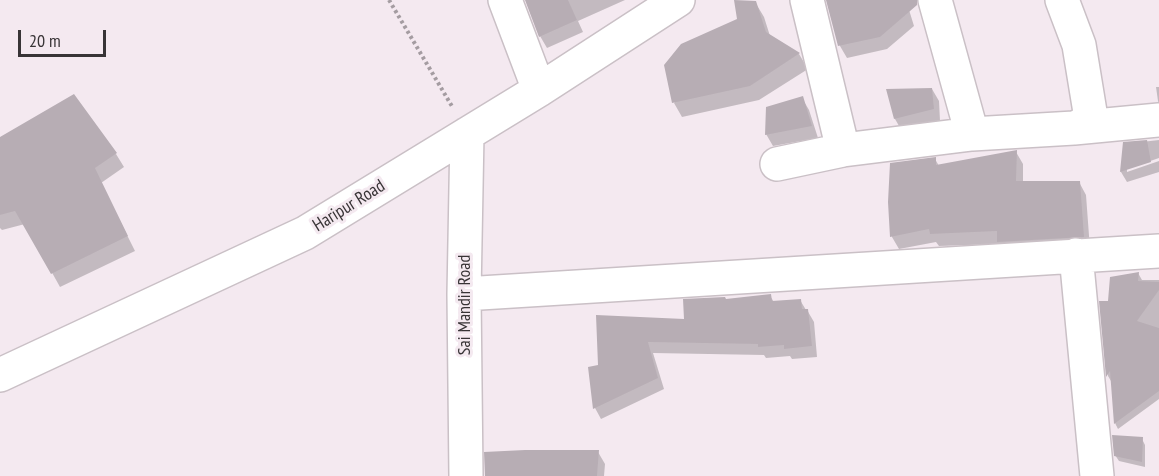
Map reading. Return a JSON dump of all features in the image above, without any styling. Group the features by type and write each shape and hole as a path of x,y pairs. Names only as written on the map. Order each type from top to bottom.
{"street":[{"path":"505,0 539,90"},
{"name":"Haripur Road","path":"0,375 305,233 463,124 539,90 678,0"},
{"path":"807,0 843,150"},
{"path":"935,0 972,134"},
{"path":"1062,0 1079,45 1090,112 1085,124 1074,128"},
{"path":"777,164 843,150 972,134 1159,120"},
{"name":"Sai Mandir Road","path":"463,124 466,476"},
{"path":"464,294 1159,251"},
{"path":"1076,255 1097,476"}],"path":[{"path":"389,0 463,124"}],"building":[{"path":"525,0 568,0 577,20 539,37"},
{"path":"734,0 756,1 766,32 800,53 750,86 672,103 664,65 681,44 737,19"},
{"path":"826,0 917,0 917,5 880,37 838,46"},
{"path":"932,88 934,109 894,119 886,89"},
{"path":"74,94 117,153 95,168 128,236 51,274 15,211 0,215 0,137"},
{"path":"803,96 812,126 765,135 766,107"},
{"path":"1147,140 1151,162 1120,172 1123,142"},
{"path":"1017,150 1016,181 1080,181 1084,237 997,242 997,231 930,234 929,229 890,237 888,202 890,163 936,157 936,165"},
{"path":"1139,272 1138,281 1159,282 1159,290 1137,321 1159,328 1159,391 1114,424 1110,371 1106,377 1099,301 1108,301 1110,277"},
{"path":"771,294 772,301 801,299 802,309 808,309 812,346 784,349 784,345 758,347 758,344 648,342 658,378 593,409 588,367 598,365 596,315 684,319 683,299 725,297 726,299"},
{"path":"1112,435 1143,437 1142,462 1114,456"},
{"path":"599,450 597,476 485,476 484,452"}]}
